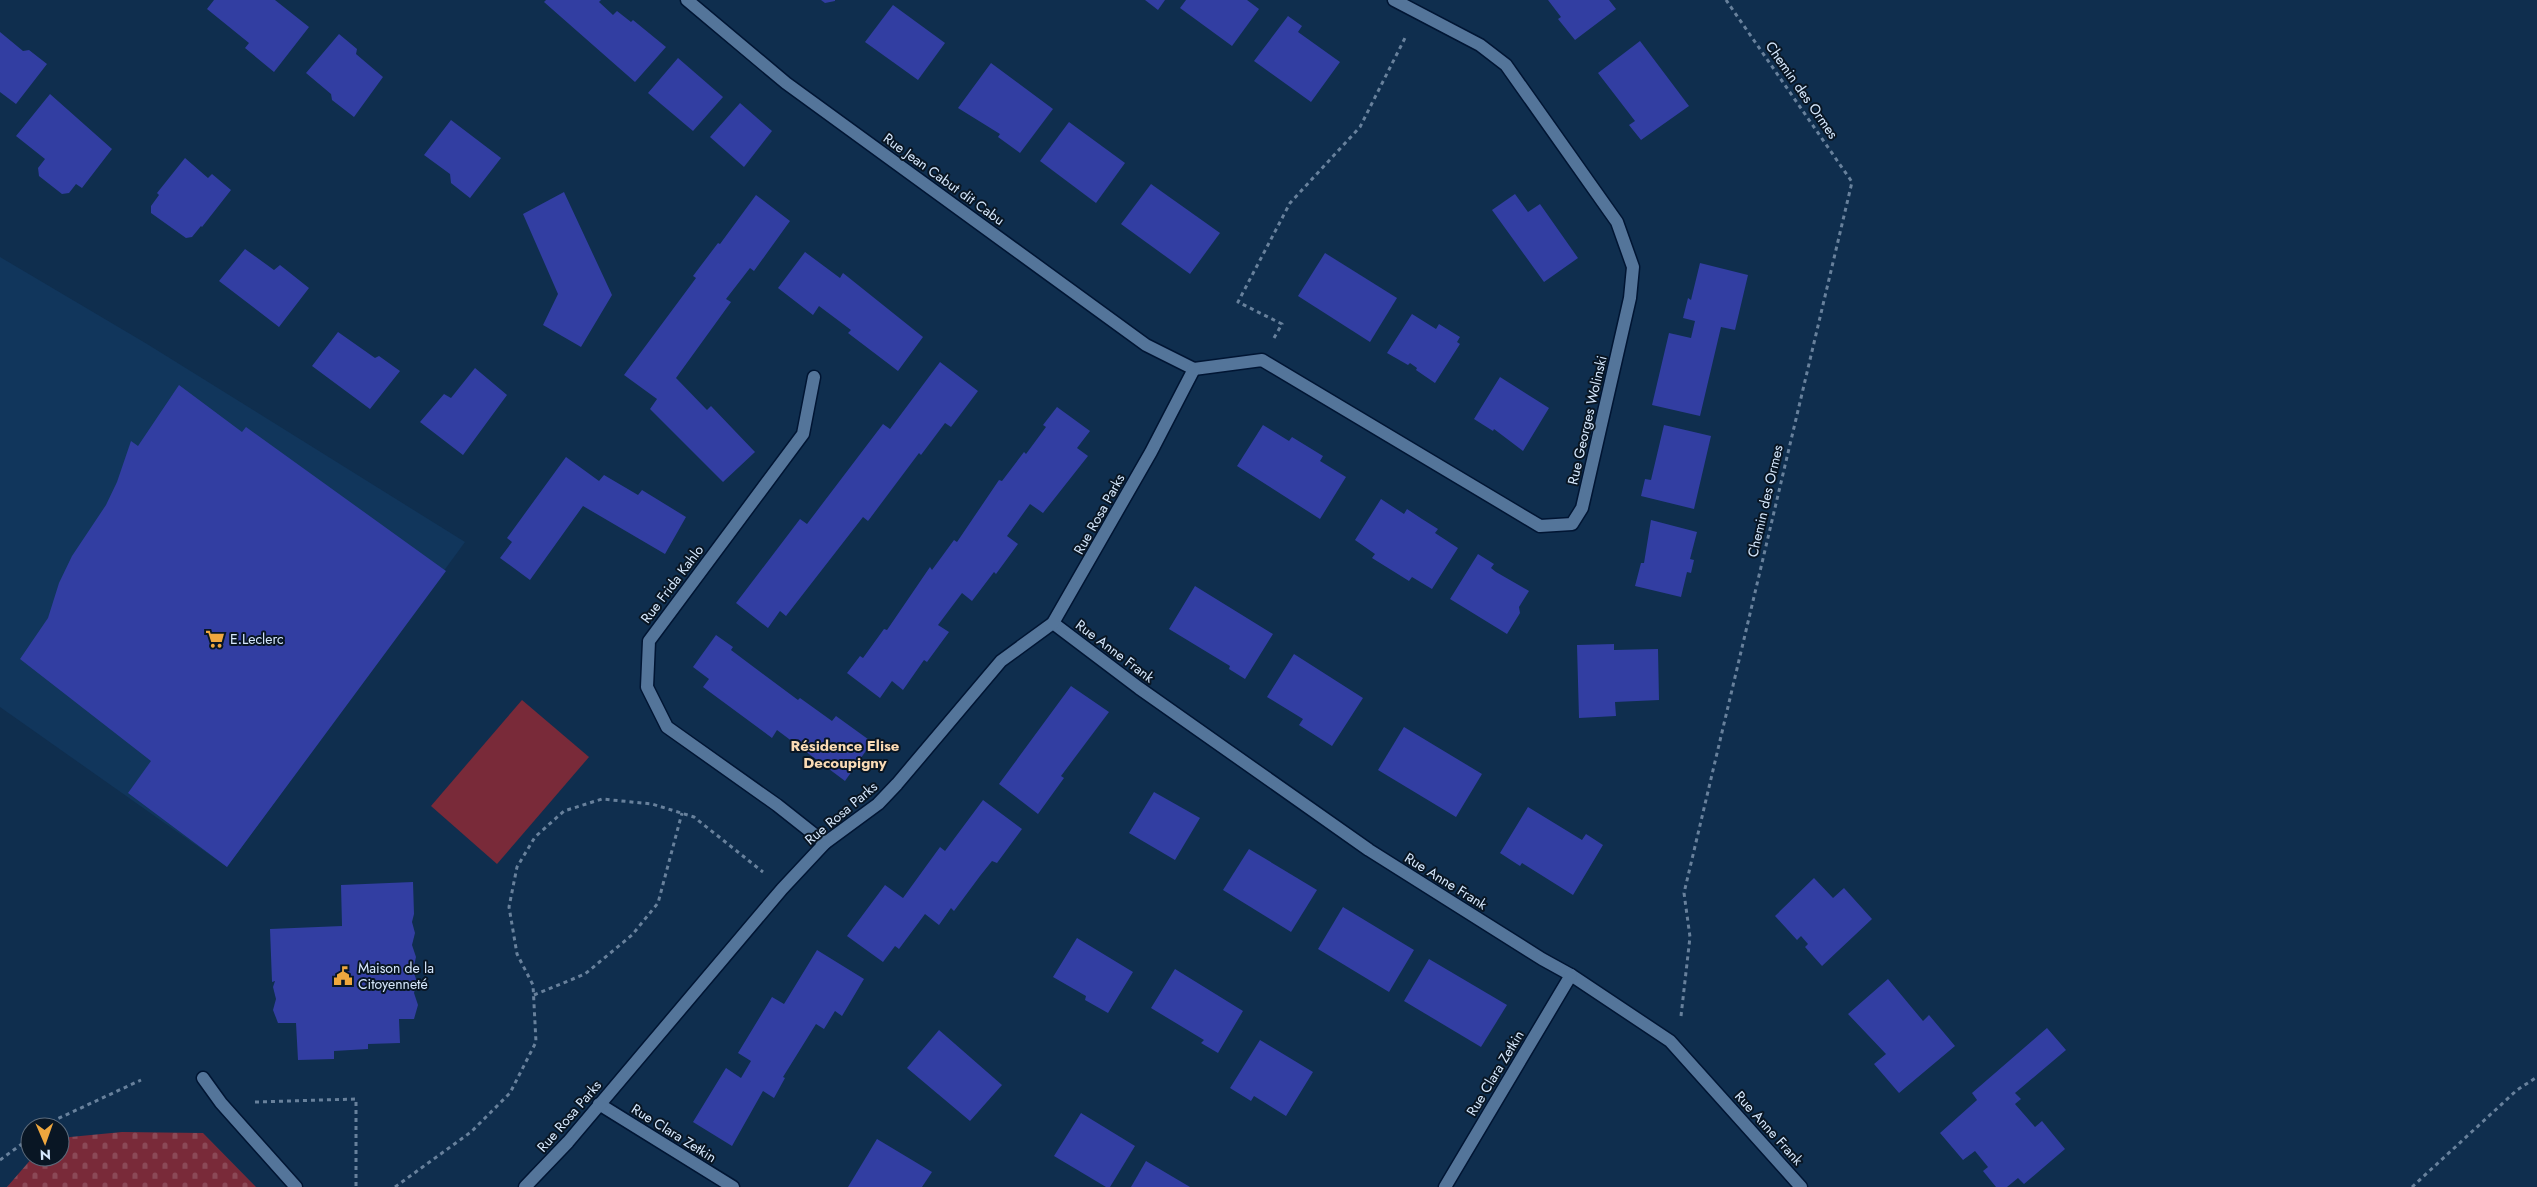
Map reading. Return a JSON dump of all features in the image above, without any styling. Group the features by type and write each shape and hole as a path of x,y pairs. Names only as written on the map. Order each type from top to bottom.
{"street":[{"name":"Rue Jean Cabut dit Cabu","path":"687,0 794,89 1146,345 1194,369"},
{"name":"Rue Georges Wolinski","path":"1262,360 1540,526 1572,524 1582,508 1630,298 1633,267 1618,222 1506,65 1480,45 1394,0"},
{"path":"1194,369 1262,360"},
{"name":"Rue Rosa Parks","path":"525,1187 568,1142 782,889 825,843 878,804 1001,661 1053,623 1146,460 1194,369"},
{"name":"Rue Frida Kahlo","path":"814,377 803,434 648,641 647,687 667,727 825,843"},
{"name":"Rue Anne Frank","path":"1053,623 1139,688 1369,850 1542,959 1571,975 1670,1041 1801,1187"},
{"name":"Rue Clara Zetkin","path":"1445,1187 1571,975"},
{"path":"204,1078 221,1103 296,1187"},
{"name":"Rue Clara Zetkin","path":"599,1104 734,1187"}],"path":[{"name":"Chemin des Ormes","path":"1670,1041 1679,1030 1690,937 1684,893 1852,182 1726,0"},
{"path":"1262,360 1282,324 1238,302 1290,203 1360,127 1418,13"},
{"path":"395,1187 471,1132 510,1094 536,1042 533,984 517,954 509,907 517,867 535,838 564,811 602,799 652,804 694,817 740,851 782,889"},
{"path":"534,995 585,974 632,935 658,903 682,813"},
{"path":"2412,1187 2517,1090 2537,1077"},
{"path":"61,1117 141,1080"},
{"path":"221,1103 356,1099 356,1187"},
{"path":"0,1160 20,1145"}],"shaded area":[{"name":"E.Leclerc","path":"0,257 147,344 465,542 227,867 0,707"}],"green space":[{"path":"522,700 589,757 497,864 431,806"},
{"path":"122,1132 203,1133 256,1187 7,1187 24,1167 70,1167 70,1137"}],"building":[{"path":"214,0 275,0 309,27 274,72 245,48 249,43 207,9"},
{"path":"546,0 601,0 599,2 613,15 617,11 631,22 633,20 666,47 635,82 544,2"},
{"path":"821,0 835,0 835,1 825,3"},
{"path":"1145,0 1165,0 1158,10"},
{"path":"1186,0 1247,0 1259,9 1232,46 1180,8"},
{"path":"1548,0 1609,0 1616,9 1575,40 1558,19 1561,17"},
{"path":"893,5 945,43 918,80 865,42"},
{"path":"1288,16 1302,26 1298,32 1340,62 1311,102 1254,61"},
{"path":"0,32 23,51 29,50 47,64 16,104 0,92"},
{"path":"339,34 357,49 356,54 383,77 354,117 332,100 331,94 306,73"},
{"path":"1640,41 1689,106 1641,140 1629,125 1635,121 1598,73"},
{"path":"678,58 723,97 693,131 648,93"},
{"path":"991,63 1053,109 1020,153 998,137 1000,134 958,108"},
{"path":"50,94 112,149 82,188 76,184 69,193 62,194 39,176 38,168 45,159 16,136"},
{"path":"740,103 772,131 744,167 710,137"},
{"path":"451,120 501,158 470,198 451,183 450,174 424,155"},
{"path":"1069,122 1125,163 1096,203 1040,161"},
{"path":"185,158 208,178 212,174 231,190 202,227 192,237 186,238 151,213 151,206 159,195 157,193"},
{"path":"1151,184 1220,233 1190,274 1121,224"},
{"path":"564,192 612,295 581,347 543,325 558,294 523,214"},
{"path":"1515,194 1528,212 1540,204 1578,258 1544,282 1492,210"},
{"path":"756,195 790,221 754,271 750,268 726,299 731,302 676,378 707,410 711,406 755,452 723,482 650,409 657,399 624,375 696,278 693,276 718,243 720,244"},
{"path":"245,249 274,270 280,265 309,288 279,327 219,281"},
{"path":"805,252 840,278 843,273 923,337 898,371 848,333 851,330 819,306 813,315 778,288"},
{"path":"1325,253 1397,298 1370,342 1298,296"},
{"path":"1700,263 1748,275 1735,330 1721,327 1700,416 1652,405 1669,333 1691,338 1695,321 1683,318 1688,298 1691,300"},
{"path":"1412,314 1436,329 1439,324 1460,337 1457,342 1460,344 1435,383 1416,370 1417,368 1410,363 1408,365 1387,353"},
{"path":"338,332 375,358 379,356 400,371 370,409 312,366"},
{"path":"940,362 978,391 951,427 945,423 921,455 919,453 868,521 863,517 786,616 780,611 768,628 736,603 800,519 807,524 883,424 890,429"},
{"path":"475,368 507,395 463,455 420,422 444,394 451,398"},
{"path":"1500,377 1549,408 1523,451 1494,429 1493,431 1474,419"},
{"name":"E.Leclerc","path":"179,385 242,432 246,427 446,571 227,867 128,793 151,761 20,659 48,618 59,583 72,556 106,505 117,482 131,441 138,446"},
{"path":"1057,407 1090,431 1077,448 1088,456 1043,513 1030,504 1007,536 1018,544 996,574 994,572 972,601 962,593 938,625 949,632 927,662 924,660 903,690 892,681 880,698 847,673 860,656 863,658 884,629 887,630 930,567 932,570 954,540 957,542 999,480 1002,481 1024,452 1026,454 1046,427 1043,425"},
{"path":"1263,425 1289,441 1292,437 1323,456 1320,461 1346,477 1320,519 1237,466"},
{"path":"1664,425 1711,436 1694,509 1641,496 1645,479 1651,480"},
{"path":"566,457 599,481 604,475 638,495 642,490 686,517 665,554 583,506 530,580 500,558 512,542 507,538"},
{"path":"1381,499 1404,514 1407,509 1438,529 1435,533 1458,548 1432,589 1412,577 1409,581 1372,558 1375,554 1355,540"},
{"path":"1651,520 1697,532 1690,559 1694,560 1691,573 1687,572 1681,597 1635,586 1641,563 1644,563"},
{"path":"1478,554 1494,564 1491,568 1496,572 1529,591 1519,607 1520,613 1507,634 1450,599"},
{"path":"1195,586 1273,634 1245,679 1229,669 1230,666 1169,629"},
{"path":"716,635 733,647 731,650 798,700 800,698 832,721 836,716 872,742 845,781 777,730 772,738 703,687 709,679 693,667"},
{"path":"1614,644 1614,650 1658,649 1659,700 1615,702 1616,716 1579,718 1577,645"},
{"path":"1294,654 1363,698 1332,746 1299,725 1303,719 1267,697"},
{"path":"1071,686 1109,712 1061,776 1064,778 1038,814 999,784"},
{"path":"1404,727 1482,774 1456,817 1378,770"},
{"path":"1154,792 1200,818 1175,860 1129,833"},
{"path":"983,800 1022,829 997,863 992,861 954,911 951,908 939,925 925,914 899,949 895,946 883,962 847,936 885,885 903,898 940,847 945,851"},
{"path":"1528,807 1582,840 1586,834 1603,845 1573,895 1522,863 1520,866 1500,853"},
{"path":"1249,849 1317,890 1291,932 1223,890"},
{"path":"1814,878 1833,898 1844,888 1872,919 1822,966 1805,947 1808,944 1801,936 1797,940 1775,916"},
{"name":"Maison de la Citoyenneté","path":"413,882 414,914 412,922 415,933 412,945 416,957 413,970 417,982 414,993 418,1005 414,1019 399,1019 400,1043 368,1044 368,1049 334,1051 334,1059 298,1060 296,1023 278,1023 273,1010 276,999 273,987 275,981 272,982 270,929 342,926 341,885"},
{"path":"1343,907 1414,950 1389,992 1318,949"},
{"path":"1077,938 1133,972 1108,1013 1085,1000 1086,996 1053,977"},
{"path":"817,950 864,979 842,1016 835,1011 824,1029 816,1024 783,1077 785,1078 774,1098 763,1091 732,1146 693,1122 726,1068 741,1078 751,1061 738,1053 772,997 784,1004"},
{"path":"1429,959 1507,1005 1481,1047 1404,1001"},
{"path":"1175,969 1243,1011 1218,1053 1201,1043 1204,1040 1151,1008"},
{"path":"1888,979 1923,1021 1929,1015 1955,1046 1899,1093 1874,1064 1886,1054 1848,1014"},
{"path":"2047,1028 2066,1050 2015,1093 2021,1099 2015,1104 2035,1127 2042,1121 2065,1149 2024,1184 2018,1178 2007,1187 1996,1187 1983,1171 1988,1167 1975,1151 1963,1160 1940,1133 1977,1100 1972,1093"},
{"path":"939,1030 1002,1085 970,1121 907,1068"},
{"path":"1260,1040 1313,1072 1286,1116 1254,1096 1251,1101 1230,1088"},
{"path":"1081,1113 1135,1146 1110,1187 1106,1187 1054,1156"},
{"path":"877,1139 932,1172 922,1187 848,1187"},
{"path":"1146,1161 1190,1187 1131,1187"}],"place":[{"name":"E.Leclerc","path":"215,639"},
{"name":"Maison de la Citoyenneté","path":"343,976"}],"district":[{"name":"Résidence Elise Decoupigny","path":"845,754"}]}
